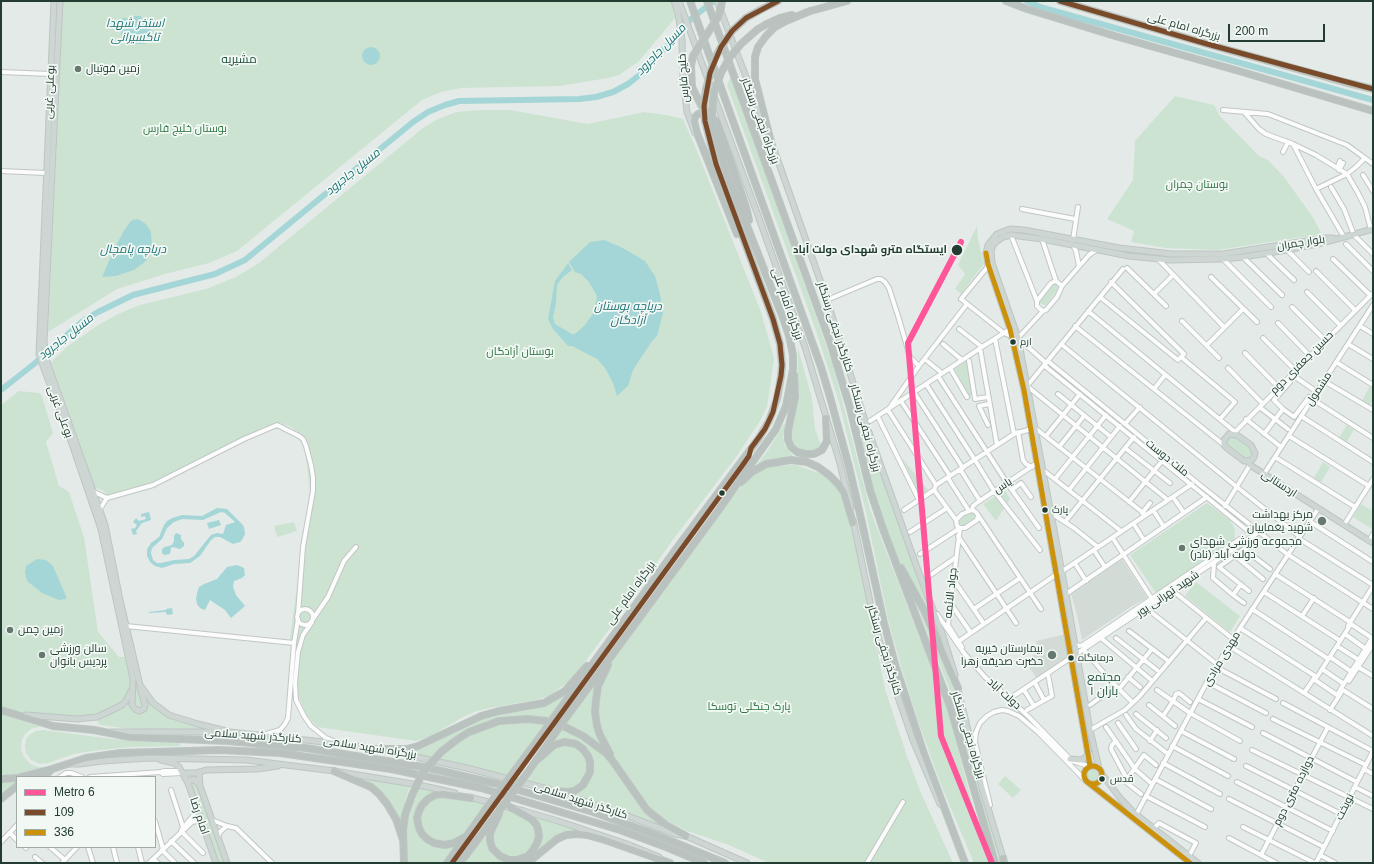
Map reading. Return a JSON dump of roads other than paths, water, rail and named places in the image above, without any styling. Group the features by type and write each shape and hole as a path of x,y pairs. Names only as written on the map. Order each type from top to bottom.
{"highway":[{"path":"690,1 827,385 861,516 884,623 895,664 912,720 946,815 966,863"},
{"name":"بزرگراه نجفی رستگار","path":"707,1 831,345 850,408 870,490 950,706 995,863"},
{"name":"بزرگراه امام علی","path":"447,863 676,549 752,448 765,429 773,412 781,376 781,354 773,319 716,164 705,121 704,106 706,89 714,60 732,31 746,18 778,1"},
{"name":"بزرگراه امام علی","path":"460,863 537,760 563,722 735,487 776,429 782,417 786,406 793,369 793,355 785,324 728,177 714,126 712,113 714,92 721,73 730,57 742,43 758,29 780,18 847,1"},
{"path":"1006,1 1026,9 1115,36 1373,111"},
{"name":"بزرگراه امام علی","path":"1060,1 1207,44 1344,82 1373,88"},
{"path":"719,2 721,8 718,17 693,56 691,66 692,87 701,105 717,122 746,207 754,241"},
{"path":"771,142 755,79 756,52 758,46 775,28 786,21 810,11"},
{"path":"710,115 702,113 698,114 694,121 705,153 749,264 763,295"},
{"path":"793,369 796,385 788,430 788,440 797,452 814,454 822,450 827,441 826,418"},
{"path":"735,487 752,472 766,464 791,460 807,462 829,474 838,484 844,492 853,523"},
{"path":"891,550 924,610 958,688"},
{"path":"381,750 407,749 418,746 481,716 499,711 538,705 550,700 565,691 608,642"},
{"path":"617,649 600,682 596,694 595,706 597,726 612,760 647,810 666,825 686,836"},
{"name":"بزرگراه شهید سلامی","path":"1,710 53,726 130,736 228,741 306,748 424,767 506,786 593,812 654,834 724,863"},
{"path":"404,863 403,840 405,815 412,795 423,772 441,752 459,738 478,728 508,719 528,719 546,722 573,730 592,742 612,760"},
{"path":"537,760 554,745 564,742 573,743 580,746 588,756 590,762 590,772 583,785 576,790 569,792 555,791"},
{"name":"بزرگراه شهید سلامی","path":"25,776 70,764 86,758 120,752 220,750 280,753 398,770 481,788 620,830 704,863"},
{"path":"42,776 47,774 52,769"},
{"path":"334,771 370,787 379,794 387,804 396,820 403,840"},
{"path":"1,779 16,778"},
{"path":"1,799 16,787"},
{"path":"467,836 454,843 445,845 434,843 422,834 417,818 422,805 435,795 443,794 471,798"},
{"path":"501,808 490,833 491,844 494,851 500,856 506,859 515,860 528,856 534,850 539,833 536,824 530,818 510,807"},
{"path":"525,863 557,839 566,835 577,834 587,834 672,863"}],"main road":[{"name":"بوعلی غربی","path":"54,1 39,348 42,358 101,529 133,679 132,705 135,709 142,711 145,705 126,626 105,525 94,492 42,358 45,351 60,1"},
{"name":"خلیج فارس","path":"674,1 678,13 682,38 683,78 687,112 705,153"},
{"name":"کنارگذر نجفی رستگار","path":"679,1 805,347 850,502 853,523 873,616 882,650 915,746 933,789 946,815"},
{"name":"کنارگذر نجفی رستگار","path":"719,2 827,300 866,424 943,636 958,688 973,754 1004,861"},
{"name":"بلوار چمران","path":"988,254 988,245 992,239 997,234 1010,229 1024,230 1096,250 1129,256 1194,260 1223,259 1267,254 1341,238"},
{"path":"1341,238 1372,229"},
{"path":"1011,235 1003,237 997,241 988,254 1010,329 1015,338 1043,470 1059,573 1066,594 1075,644 1074,656 1099,768 1120,798 1136,815 1198,863"},
{"name":"بلوار چمران","path":"1011,235 1172,254 1239,252 1325,238 1341,238"},
{"path":"990,264 1015,338 1027,386 1037,463 1074,656 1088,749 1089,766"},
{"path":"1224,445 1226,436 1233,432 1241,437 1254,449 1254,457 1249,463"},
{"name":"اردستانی","path":"1224,445 1238,458 1249,463 1371,542"},
{"name":"بوعلی غربی","path":"140,685 153,703 169,714 198,724 230,732"},
{"path":"16,714 77,719 96,717 122,705 128,699 133,688"},
{"name":"کنارگذر شهید سلامی","path":"99,732 230,732 381,750 471,769 555,791 675,834 686,836 747,863"},
{"path":"1070,759 1082,760 1087,756 1088,749"},
{"path":"70,764 149,758 246,760 334,771 419,785 510,807 592,831 650,852 672,863"},
{"path":"149,758 176,764"},
{"name":"امام رضا","path":"176,764 187,782 216,863"},
{"path":"182,772 257,769 286,765"},
{"path":"1099,768 1089,766 1084,771 1084,779 1190,863"},
{"name":"امام رضا","path":"199,772 200,786 227,863"},
{"path":"1090,784 1101,780 1102,774"},
{"path":"187,782 194,780 200,786"}],"street":[{"path":"1,72 51,74"},
{"path":"1224,110 1268,114 1347,145 1373,164"},
{"path":"1244,112 1266,134 1293,144 1316,155 1347,174 1365,208 1372,229"},
{"path":"1283,152 1288,142"},
{"path":"1293,144 1341,238"},
{"path":"1316,189 1347,174 1365,158"},
{"path":"1338,169 1342,162"},
{"path":"1,171 46,173"},
{"path":"1363,175 1373,191"},
{"path":"1331,187 1344,209 1354,235 1373,254"},
{"path":"1078,207 1073,243 1079,266"},
{"path":"1022,210 1076,219"},
{"path":"1011,235 1037,301 1037,306 1043,311"},
{"path":"1042,239 1056,281 1062,286"},
{"path":"1346,244 1373,271"},
{"path":"1015,338 1043,311 1046,310 1057,297 1062,286 1088,255 1096,250"},
{"path":"1287,250 1309,272"},
{"path":"1267,254 1294,280"},
{"path":"1244,257 1282,294"},
{"path":"1158,258 1224,327"},
{"path":"1223,259 1271,307"},
{"path":"1333,259 1371,294"},
{"path":"990,264 961,299 1004,333 1015,338 1046,363"},
{"path":"1166,306 1125,269 1111,282 1027,386 1168,500"},
{"path":"1316,271 1355,310"},
{"path":"1154,294 1173,275"},
{"path":"1211,277 1257,322"},
{"path":"827,300 876,279 881,279 889,288 900,319 910,357 918,366"},
{"path":"1037,301 1051,283 1056,281"},
{"path":"1111,282 1184,354 1180,359"},
{"path":"1307,292 1340,324"},
{"name":"حسین جعفری دوم","path":"1233,432 1371,294"},
{"path":"1100,297 1235,402 1220,419"},
{"path":"888,410 918,366 967,304"},
{"path":"1292,307 1325,340"},
{"name":"مشمول","path":"1264,474 1289,436 1311,398 1317,392 1372,307"},
{"path":"1207,345 1243,309"},
{"path":"1088,311 1220,419 1233,432"},
{"path":"1182,321 1219,358"},
{"path":"1278,323 1309,355"},
{"path":"1076,326 1224,445"},
{"path":"1360,326 1373,334"},
{"path":"959,329 981,347 989,404 997,445"},
{"path":"870,422 1010,329"},
{"path":"1263,338 1295,370"},
{"path":"995,339 1014,434"},
{"path":"943,344 962,360"},
{"path":"1061,344 1299,537 1373,586 1362,602 1339,640 1329,657 1322,669 1315,680 1337,695 1359,664 1372,638 1351,624 1337,646 1329,657 1315,676 1304,694"},
{"path":"1348,344 1373,359"},
{"path":"1245,353 1278,386"},
{"path":"969,361 975,399 988,397"},
{"path":"927,362 940,375 1007,483 1039,528"},
{"name":"ملت دوست","path":"1254,536 1046,367 1046,363 1049,362 1287,554 1373,609"},
{"path":"1336,362 1373,385"},
{"path":"950,368 967,397"},
{"path":"1228,368 1262,403"},
{"path":"1291,374 1317,392"},
{"path":"1154,389 1165,375"},
{"path":"1324,380 1373,410"},
{"path":"1290,382 1274,400 1294,417 1311,398 1373,438"},
{"path":"926,384 994,491 1040,550"},
{"path":"914,392 962,468 980,501"},
{"path":"1058,394 1111,437"},
{"path":"1046,436 1080,394"},
{"path":"901,401 971,511 976,512 1041,609"},
{"path":"988,425 979,406 989,404"},
{"path":"1125,424 1140,407"},
{"path":"1264,434 1283,408"},
{"path":"888,410 935,487 946,508 956,520 957,526 960,528"},
{"path":"1262,410 1288,429"},
{"path":"1055,479 1106,415"},
{"path":"1059,447 1084,416"},
{"path":"1301,416 1373,462"},
{"path":"878,417 919,500"},
{"path":"1246,418 1281,447"},
{"path":"94,492 107,498 153,485 277,425 303,439 311,465 313,491 303,547 298,616 286,721 280,730 263,735"},
{"path":"1069,490 1120,426"},
{"path":"904,510 962,468 1014,434 1033,428 1046,436 1144,514"},
{"path":"1018,432 1023,460 1026,464 1032,467"},
{"path":"1065,522 1136,433"},
{"path":"1289,436 1369,486"},
{"path":"1125,448 1170,483"},
{"path":"1275,457 1355,507"},
{"path":"1129,502 1162,460"},
{"name":"یاس","path":"956,520 971,511 973,506 994,491 1037,463"},
{"path":"1223,510 1249,463"},
{"path":"1043,470 1121,531"},
{"path":"1344,525 1373,479"},
{"path":"959,641 1144,514 1196,482"},
{"path":"1012,490 1021,483 1031,497"},
{"path":"1066,594 1207,497"},
{"path":"100,510 107,498"},
{"path":"1175,500 1184,513"},
{"path":"1144,514 1150,503"},
{"path":"910,532 946,508"},
{"name":"مهدی مرادی","path":"1136,815 1207,682 1287,554 1318,508"},
{"path":"1050,512 1098,547"},
{"path":"1155,513 1164,527"},
{"path":"920,554 960,528 965,528 977,520 978,515"},
{"path":"1052,523 1057,516"},
{"path":"1309,521 1373,562"},
{"path":"1135,526 1144,540"},
{"name":"جواد الائمه","path":"960,528 955,558 948,625 959,641 964,653"},
{"name":"شهید تهرانی پور","path":"1009,699 1173,591 1259,532"},
{"path":"1371,542 1373,534"},
{"path":"958,536 1016,624"},
{"path":"1075,644 1080,646 1088,641 1240,539 1244,542"},
{"path":"1114,540 1154,603"},
{"path":"338,744 326,738 311,726 296,700 295,683 298,652 303,635 328,597 344,561 356,547"},
{"path":"1249,591 1219,567 1244,549 1270,569"},
{"path":"1095,552 1105,567"},
{"path":"1230,552 1263,579"},
{"path":"929,576 955,558"},
{"path":"1214,563 1213,578 1244,604"},
{"path":"1076,565 1086,580"},
{"path":"1275,574 1350,622"},
{"path":"974,609 1020,578"},
{"path":"953,579 984,624"},
{"path":"1233,595 1241,584"},
{"path":"1173,591 1233,639"},
{"path":"1264,592 1339,640"},
{"path":"1302,616 1314,598"},
{"path":"950,604 971,633"},
{"name":"دولت آباد","path":"932,608 964,653 985,677 1070,759 1075,763 1089,766"},
{"path":"1146,608 1217,666 1276,699"},
{"path":"1252,609 1352,672"},
{"path":"301,610 308,610 313,615 312,620 305,625 301,623 298,616 301,610"},
{"path":"1090,730 1125,710 1139,698 1206,618"},
{"path":"126,626 294,643"},
{"path":"1240,628 1315,676"},
{"path":"1129,631 1167,660"},
{"path":"1345,634 1366,649"},
{"path":"1101,638 1150,679"},
{"path":"1116,638 1157,670"},
{"path":"1088,641 1086,649 1109,680 1131,701"},
{"path":"1330,710 1373,644"},
{"path":"1229,646 1373,736"},
{"path":"1337,646 1373,676"},
{"path":"1090,704 1117,687 1128,677 1152,649"},
{"path":"1322,669 1344,684"},
{"path":"1027,710 1052,696 1048,674"},
{"path":"1128,677 1140,687"},
{"path":"1207,682 1266,713"},
{"path":"1035,683 1044,700"},
{"path":"1024,690 1034,706"},
{"path":"1157,690 1190,713 1240,741"},
{"path":"1343,690 1373,709"},
{"path":"1163,716 1178,693 1190,702"},
{"path":"1198,699 1252,727"},
{"path":"1284,703 1373,751"},
{"path":"1149,704 1175,726"},
{"path":"998,839 975,742 976,732 980,723 987,716 1002,710 1019,716 1039,733 1084,779"},
{"path":"1136,714 1166,738"},
{"path":"1126,715 1136,729 1168,754"},
{"path":"1273,719 1365,767 1373,774"},
{"path":"1118,723 1136,749"},
{"path":"1106,727 1135,769 1152,784"},
{"name":"دوازده متری دوم","path":"1261,855 1328,727"},
{"path":"1127,736 1136,729"},
{"path":"1150,741 1157,730"},
{"path":"1181,731 1234,759"},
{"path":"1263,733 1357,782"},
{"path":"1116,741 1112,745 1111,749 1127,779 1127,783 1141,794"},
{"path":"1172,746 1228,776"},
{"path":"1252,750 1373,810"},
{"name":"نوبخت","path":"1316,863 1365,767 1371,760 1373,751"},
{"path":"1127,779 1144,755 1156,765"},
{"path":"1163,763 1220,794"},
{"path":"173,772 176,764"},
{"path":"1246,766 1341,814"},
{"path":"118,776 142,775 161,772 163,774 182,772"},
{"path":"173,772 187,782"},
{"path":"62,776 66,773 79,776"},
{"path":"1155,779 1211,809"},
{"path":"1237,782 1333,831"},
{"path":"1355,786 1373,796"},
{"path":"171,790 182,829 203,853"},
{"path":"1146,796 1205,827"},
{"path":"1229,799 1324,847"},
{"path":"867,863 904,802"},
{"path":"149,863 182,829 196,808"},
{"path":"212,820 236,828 272,863"},
{"path":"182,829 192,822 197,821 202,823"},
{"path":"1154,828 1159,823 1196,843 1189,856"},
{"path":"156,825 162,850 176,863"},
{"path":"1,842 16,826"},
{"path":"218,837 220,832 227,826"},
{"path":"1243,827 1316,863"},
{"path":"10,833 16,839"},
{"path":"1229,838 1276,863"},
{"path":"171,841 194,863"},
{"path":"51,848 66,861 76,848"},
{"path":"88,848 93,863"},
{"path":"113,848 117,863"},
{"path":"138,848 142,863"},
{"path":"1320,855 1335,863"},
{"path":"35,857 42,863"},
{"path":"153,859 158,863"}],"water":[{"name":"استخر شهدا تاکسیرانی","path":"129,16 141,16 142,19 148,18 148,22 151,25 151,31 149,33 149,41 146,41 146,44 125,44 125,41 122,41 118,24 122,21 122,18 129,18"},
{"path":"367,47 375,47 380,52 378,63 375,65 367,65 362,60 362,52"},
{"name":"دریاچه پامچال","path":"138,219 146,224 151,232 152,247 146,261 134,270 116,276 102,277 115,247 125,229 130,222"},
{"name":"دریاچه بوستان آزادگان","path":"604,240 621,247 645,261 655,276 663,313 657,336 652,341 633,370 628,386 617,396 613,383 605,368 597,359 572,346 568,346 553,329 548,319 555,281 568,263 572,270 563,277 557,285 556,304 553,317 555,324 572,334 575,334 585,325 594,312 597,296 589,282 581,274 575,272 569,262 590,242"},
{"path":"217,508 227,509 244,527 245,534 242,540 233,544 220,537 215,537 211,540 200,556 190,563 174,564 162,568 155,566 150,562 147,556 147,549 151,543 159,537 167,521 182,515 202,516","holes":["221,512 225,513 235,522 226,525 223,534 217,533 211,535 194,556 189,559 161,563 157,563 153,560 151,553 152,548 162,539 167,528 174,522 182,519 203,520"]},
{"path":"149,512 151,520 142,523 136,531 137,534 133,535 131,529 135,528 137,525 133,522 136,518 139,521 146,519 145,516 141,517 141,514"},
{"path":"219,520 221,525 209,529 207,523"},
{"path":"176,533 181,535 184,546 180,549 173,547 171,548 170,554 164,555 162,553 162,549 172,545"},
{"path":"37,559 46,560 53,566 66,599 59,600 42,593 27,581 25,573 26,566"},
{"path":"237,565 244,568 245,575 234,581 233,586 236,595 245,606 231,618 225,610 210,600 205,610 200,608 196,599 199,587 217,579 227,567"},
{"path":"172,608 173,614 167,615 166,612 149,613 149,612"}],"waterway":[{"name":"مسیل جاجرود","path":"1,390 34,364 83,321 98,312 133,295 215,274 245,260 413,122 428,112 459,101 579,99 596,97 613,92 628,84 642,73 692,18 714,1"},
{"name":"مسیل جاجرود","path":"1027,1 1040,7 1373,100"}],"metro line":[{"name":"6","path":"961,242 908,343 941,736 992,863"}],"place":[{"name":"زمین فوتبال","path":"78,69"},
{"name":"ایستگاه مترو شهدای دولت آباد","path":"957,250"},
{"name":"ارم","path":"1013,342"},
{"name":"پارک","path":"1045,510"},
{"name":"مرکز بهداشت شهید یغماییان","path":"1322,521"},
{"name":"مجموعه ورزشی شهدای دولت آباد (نادر)","path":"1182,548"},
{"name":"زمین چمن","path":"10,630"},
{"name":"سالن ورزشی پردیس بانوان","path":"42,655"},
{"name":"بیمارستان خیریه حضرت صدیقه زهرا","path":"1052,655"},
{"name":"درمانگاه","path":"1071,658"},
{"name":"قدس","path":"1102,779"}],"district":[{"name":"مشیریه","path":"239,60"},
{"name":"مجتمع باران ١","path":"1104,685"}],"park label":[{"name":"بوستان خلیج فارس","path":"185,129"},
{"name":"بوستان چمران","path":"1197,185"},
{"name":"بوستان آزادگان","path":"520,352"},
{"name":"پارک جنگلی توسکا","path":"749,707"}]}
